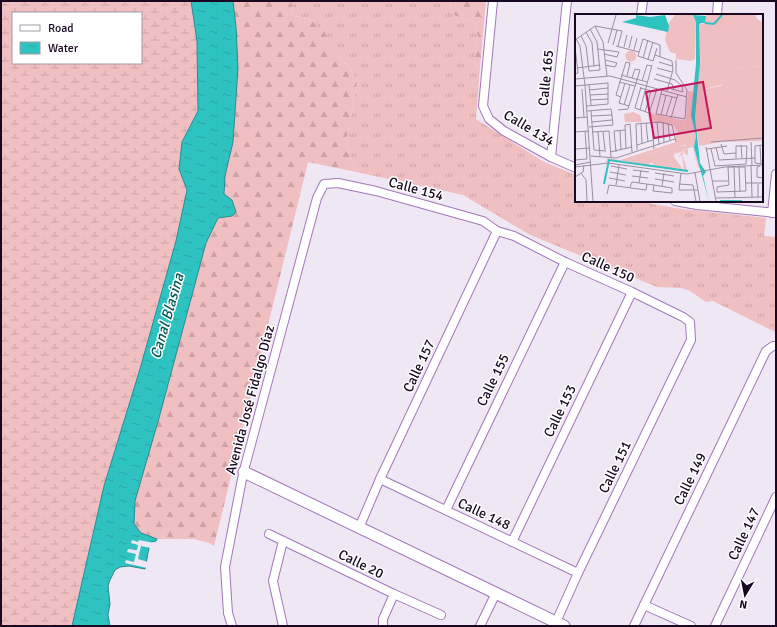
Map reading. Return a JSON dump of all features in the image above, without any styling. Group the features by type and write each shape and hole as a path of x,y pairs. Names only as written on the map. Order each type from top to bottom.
{"street":[{"name":"Calle 134","path":"493,1 483,106 489,118 504,130 551,157 575,168"},
{"name":"Calle 165","path":"551,157 567,1"},
{"path":"641,14 643,1"},
{"path":"717,14 718,1"},
{"path":"686,202 774,213 776,174"},
{"name":"Calle 154","path":"324,184 338,183 376,191 483,221 497,231"},
{"name":"Avenida José Fidalgo Díaz","path":"232,626 228,613 225,567 244,472 317,198 324,184"},
{"name":"Calle 150","path":"497,231 514,236 564,262 632,292 683,317 690,322"},
{"name":"Calle 157","path":"359,528 380,479 497,231"},
{"name":"Calle 155","path":"446,510 564,262"},
{"name":"Calle 153","path":"512,542 632,292"},
{"name":"Calle 151","path":"560,624 578,573 691,340 690,322"},
{"name":"Calle 149","path":"634,626 766,351 775,346"},
{"path":"244,472 560,624"},
{"name":"Calle 148","path":"380,479 578,573"},
{"name":"Calle 147","path":"715,626 776,497"},
{"name":"Calle 20","path":"269,534 441,615"},
{"path":"283,540 273,581 283,626"},
{"path":"480,626 496,593"},
{"path":"383,626 383,619 394,594"},
{"path":"644,605 691,626"}],"green space":[{"path":"1,1 191,1 197,41 198,111 182,142 179,168 187,190 176,241 140,369 104,486 72,626 1,626 1,547 3,539 1,538"},
{"path":"233,1 291,1 294,16 311,20 325,32 326,43 350,68 357,83 346,142 356,172 308,162 214,546 194,539 157,539 141,533 134,524 135,501 206,243 218,218 226,217 232,200 224,194 225,176 233,142 238,68"},
{"path":"291,1 451,1 450,13 474,22 478,37 474,59 476,67 480,68 476,119 544,162 575,175 575,202 647,202 682,209 766,218 764,236 776,237 776,339 775,332 713,301 706,302 690,291 682,288 657,287 530,235 463,195 356,172 346,142 357,83 350,68 326,43 311,20 294,16"},
{"path":"451,1 486,1 480,68 476,67 474,59 478,37 474,22 450,13"}],"water":[{"name":"Canal Blasina","path":"191,1 233,1 238,68 233,142 225,176 224,194 232,200 236,212 232,216 218,218 206,243 135,501 134,524 141,533 157,539 156,541 151,542 145,569 129,566 120,567 115,570 108,586 110,604 108,615 110,626 72,626 104,486 140,369 176,241 187,190 179,169 182,142 198,111 197,41"}],"pier":[{"path":"132,540 154,543 151,548 141,546 138,559 148,562 147,568 125,563 126,560 134,562 136,554 127,552 128,549 137,550 138,545 131,543"}]}
